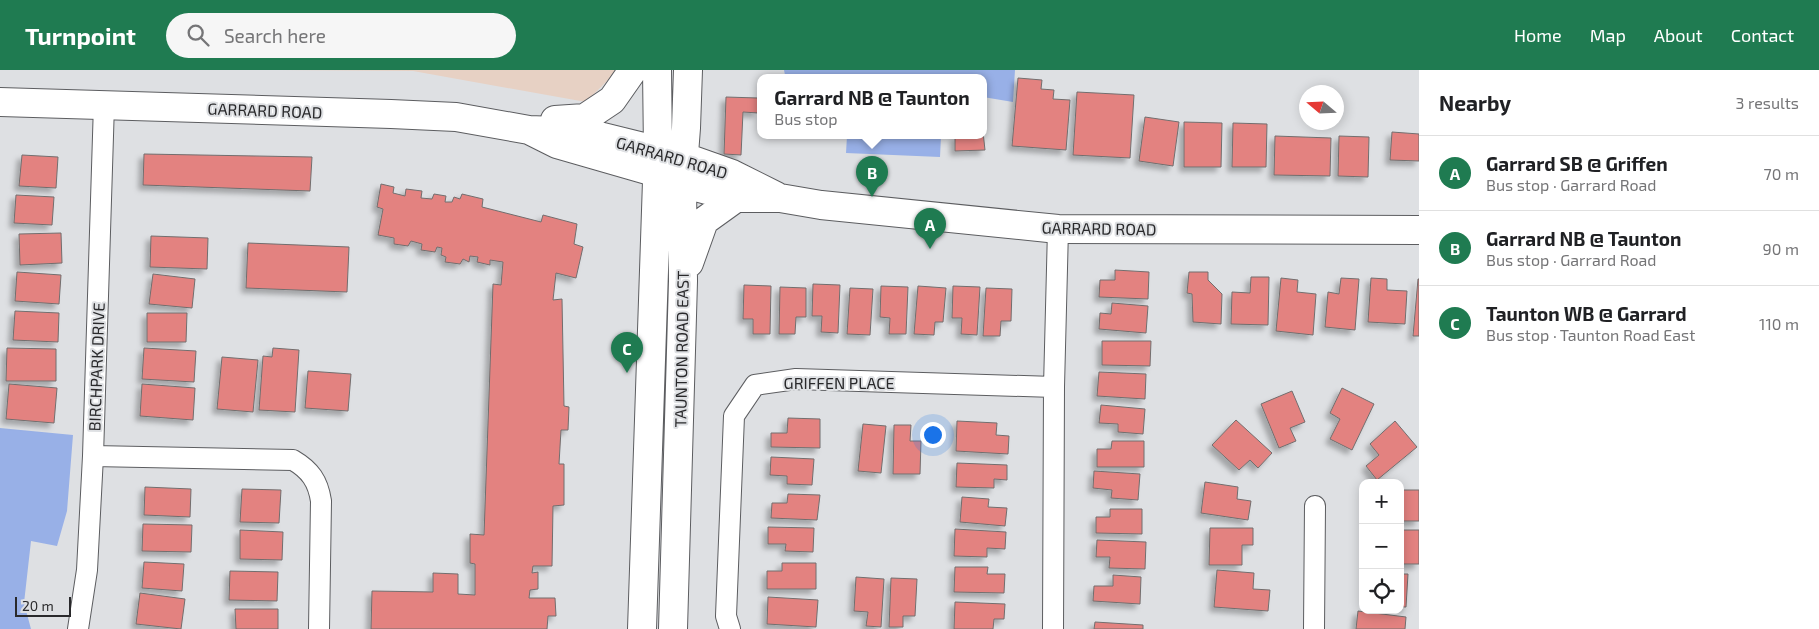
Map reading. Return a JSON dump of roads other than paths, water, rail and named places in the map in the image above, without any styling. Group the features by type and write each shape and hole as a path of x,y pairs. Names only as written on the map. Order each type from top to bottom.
{"street":[{"path":"496,123 585,118 612,100 633,70"},
{"name":"TAUNTON ROAD EAST","path":"642,629 657,162 657,70"},
{"name":"TAUNTON ROAD EAST","path":"673,629 683,281 683,169 688,70"},
{"name":"GARRARD ROAD","path":"0,102 456,117 529,130 558,144 657,162 683,169 732,174 780,198"},
{"name":"BIRCHPARK DRIVE","path":"78,629 87,570 94,456 104,104"},
{"name":"GARRARD ROAD","path":"683,169 696,186 736,198 780,198 1058,229 1419,230"},
{"path":"683,281 704,221 736,198"},
{"path":"1053,629 1054,387 1058,229"},
{"name":"GRIFFEN PLACE","path":"730,629 726,616 734,416 755,385 796,379 1054,387"},
{"path":"94,456 293,460 304,466 316,482 321,501 319,629"},
{"path":"1314,629 1315,506"}],"place":[{"name":"Garrard NB @ Taunton","path":"872,197"},
{"name":"Garrard SB @ Griffen","path":"930,249"},
{"name":"Taunton WB @ Garrard","path":"627,373"}]}
